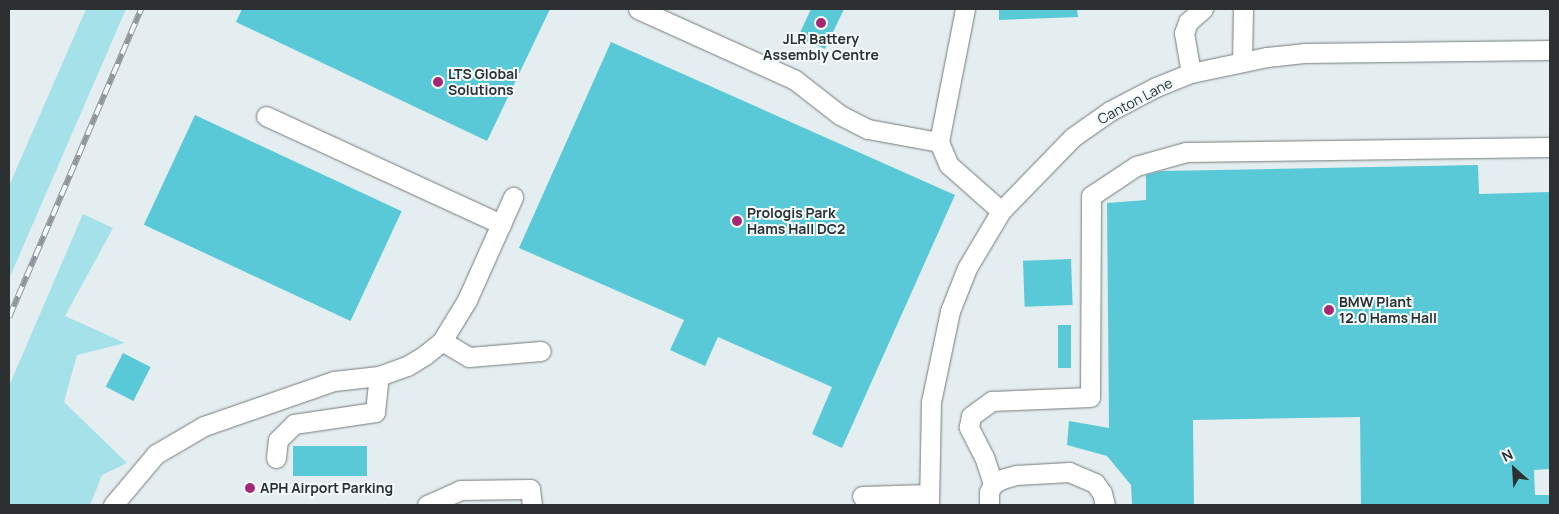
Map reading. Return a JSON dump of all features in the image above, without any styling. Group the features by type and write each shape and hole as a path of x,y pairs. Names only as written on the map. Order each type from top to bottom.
{"street":[{"path":"638,9 795,80 840,115 868,128 939,142"},
{"path":"965,9 939,142 949,165 1001,211"},
{"path":"1191,73 1184,33 1188,22 1203,9"},
{"path":"1242,9 1242,62"},
{"name":"Canton Lane","path":"929,500 932,402 950,311 967,268 1001,211 1073,136 1110,111 1191,73 1242,62 1304,54 1550,50"},
{"path":"266,116 501,224"},
{"path":"989,505 993,484 984,457 969,427 972,416 992,401 1090,397 1092,196 1136,166 1145,161 1186,152 1550,147"},
{"path":"113,505 156,454 204,426 334,381 379,376 407,366 442,341 467,300 513,197"},
{"path":"442,341 469,357 541,351"},
{"path":"276,458 278,440 294,424 375,412 379,376"},
{"path":"993,484 1016,475 1069,472 1095,482 1102,493 1105,505"},
{"path":"427,505 460,490 480,498 530,489 532,505"},
{"path":"862,496 929,500"}],"shaded area":[{"path":"86,9 126,9 9,279 9,186"},
{"path":"83,214 113,228 65,316 125,343 77,355 64,402 127,463 102,475 90,505 9,505 9,386"}],"building":[{"name":"LTS Global Solutions","path":"242,9 550,9 487,141 236,22"},
{"name":"JLR Battery Assembly Centre","path":"811,9 844,9 825,49 798,37"},
{"path":"999,9 1077,9 1078,17 999,20"},
{"name":"Prologis Park Hams Hall DC2","path":"611,42 955,195 842,448 812,434 832,387 718,337 705,366 670,350 684,320 519,248"},
{"path":"195,115 402,211 351,321 144,225"},
{"name":"BMW Plant 12.0 Hams Hall","path":"1478,165 1479,194 1550,192 1550,469 1534,470 1535,495 1550,495 1550,505 1361,505 1360,417 1193,420 1194,505 1132,504 1131,485 1107,456 1067,445 1069,421 1109,428 1107,203 1146,200 1146,175 1162,171"},
{"path":"1071,259 1073,305 1025,307 1023,261"},
{"path":"1058,325 1071,325 1071,368 1058,368"},
{"path":"123,353 151,367 133,401 106,387"},
{"path":"293,446 367,446 367,476 293,476"}],"railway":[{"path":"9,317 141,9"}],"place":[{"name":"JLR Battery Assembly Centre","path":"821,23"},
{"name":"LTS Global Solutions","path":"438,82"},
{"name":"Prologis Park Hams Hall DC2","path":"737,221"},
{"name":"BMW Plant 12.0 Hams Hall","path":"1329,310"},
{"name":"APH Airport Parking","path":"250,488"}]}
